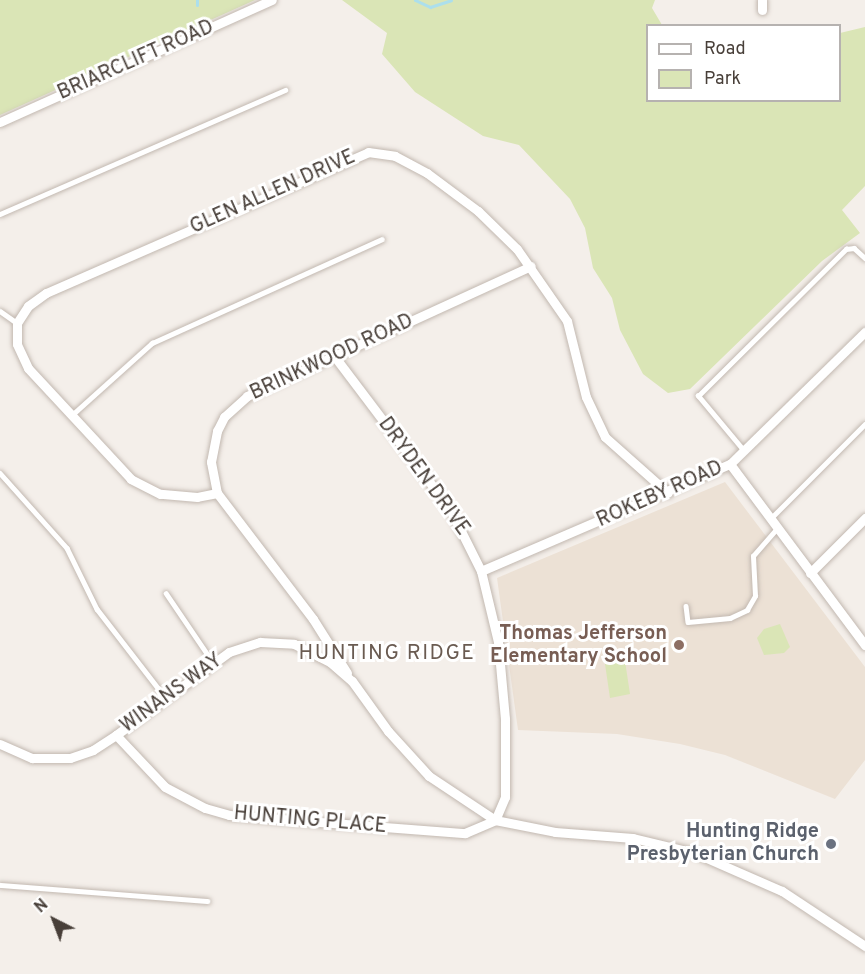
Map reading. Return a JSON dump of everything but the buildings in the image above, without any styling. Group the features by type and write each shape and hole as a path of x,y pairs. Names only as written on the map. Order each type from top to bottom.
{"street":[{"name":"BRIARCLIFT ROAD","path":"0,122 272,0"},
{"name":"GLEN ALLEN DRIVE","path":"17,323 28,306 46,293 368,152 395,156 427,173 478,211 531,266 567,321 586,397 605,437 668,493"},
{"name":"BRINKWOOD ROAD","path":"217,493 212,446 224,417 247,396 531,266"},
{"path":"17,323 17,344 21,357 116,465 144,488 179,497 217,493 313,619 352,681"},
{"name":"ROKEBY ROAD","path":"481,571 668,493 730,464 745,452 865,332"},
{"name":"DRYDEN DRIVE","path":"335,357 450,508 481,571 498,642 505,719 505,797 495,820"},
{"path":"730,464 865,645"},
{"path":"810,573 865,518"},
{"name":"WINANS WAY","path":"0,744 32,758 51,760 93,750 212,662 246,645 276,641 315,652 352,681 388,731 429,776 495,820 555,832 633,838 695,853 782,891 865,946"},
{"name":"HUNTING PLACE","path":"116,735 165,787 195,804 229,815 465,832 495,820"}],"lane":[{"path":"0,214 285,90"},
{"path":"72,416 152,343 382,239"},
{"path":"745,452 698,396 846,249 854,248 865,258"},
{"path":"0,311 17,323"},
{"path":"770,519 865,424"},
{"path":"0,473 67,548 97,609 165,697"},
{"path":"686,606 688,622 730,618 747,610 755,596 753,556 777,528"},
{"path":"166,593 212,662"},
{"path":"0,885 207,901"}],"shaded area":[{"name":"Thomas Jefferson Elementary School","path":"725,482 865,667 865,760 835,799 725,755 680,744 617,734 518,730 497,578"}],"green space":[{"path":"0,0 255,0 0,115"},
{"path":"342,0 655,0 652,8 661,24 646,24 646,102 841,102 841,33 865,27 865,186 842,210 860,233 822,261 690,389 668,393 643,374 620,330 612,298 593,268 585,228 570,199 519,145 483,136 415,92 382,54 387,33"},
{"path":"780,624 790,647 784,653 764,655 757,638 764,629"},
{"path":"625,661 630,694 610,698 605,664"}],"waterway":[{"path":"197,0 197,5"},
{"path":"415,0 430,7 451,0"}],"place":[{"name":"Thomas Jefferson Elementary School","path":"679,645"},
{"name":"Hunting Ridge Presbyterian Church","path":"831,844"}],"district":[{"name":"HUNTING RIDGE","path":"387,654"}]}
